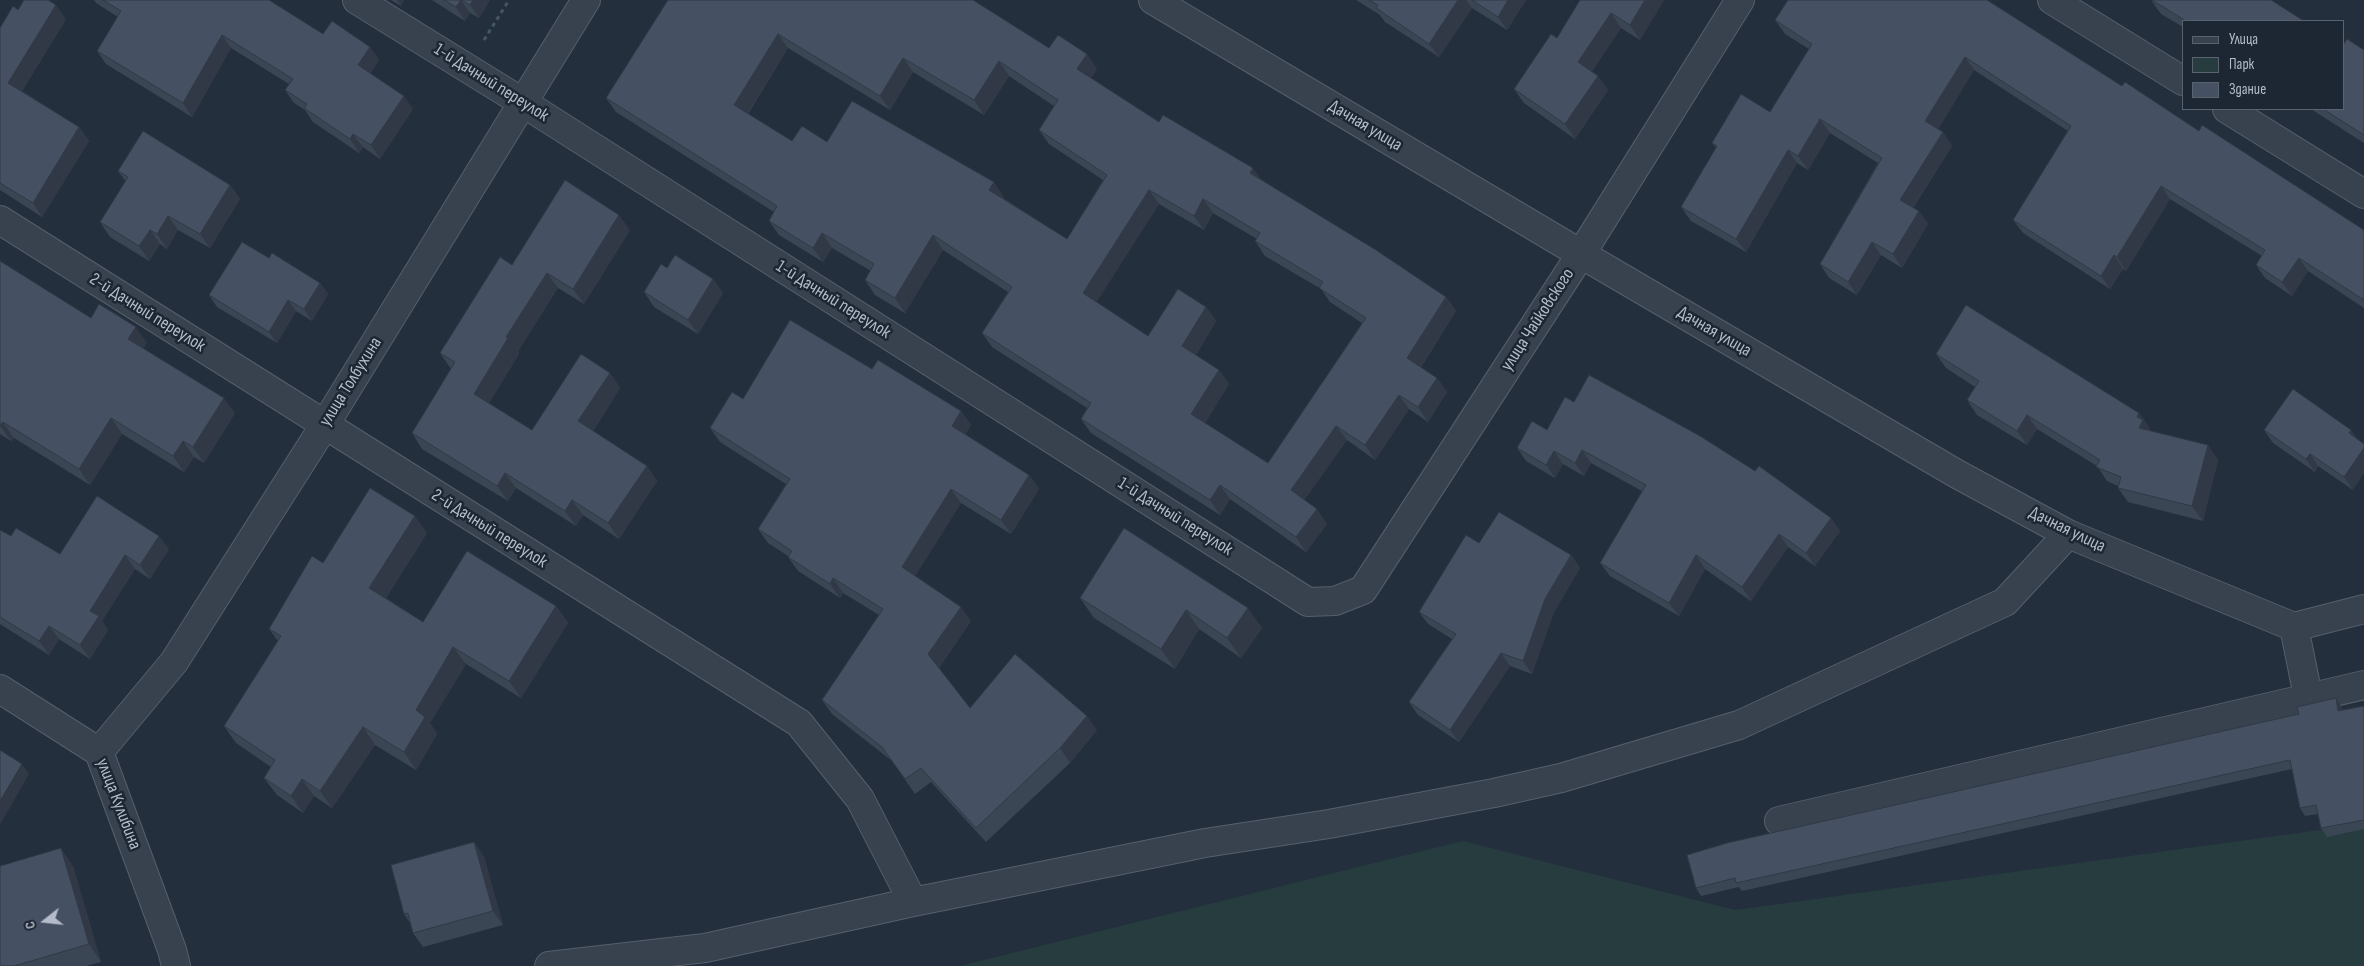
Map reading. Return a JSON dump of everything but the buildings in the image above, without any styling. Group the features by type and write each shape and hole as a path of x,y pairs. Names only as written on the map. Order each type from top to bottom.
{"street":[{"name":"1-й Дачный переулок","path":"357,0 467,67 1308,602"},
{"name":"улица Толбухина","path":"99,752 174,662 324,426 586,0"},
{"name":"Дачная улица","path":"1153,0 1957,474 2068,534 2294,627"},
{"name":"улица Чайковского","path":"1308,602 1335,601 1363,590 1581,254 1740,0"},
{"path":"2052,0 2182,80"},
{"path":"2229,110 2364,194"},
{"name":"2-й Дачный переулок","path":"0,220 799,724 860,798 913,902"},
{"path":"549,966 705,948 913,902 1205,843 1329,824 1494,793 1561,778 1739,725 2006,602 2068,534"},
{"path":"2308,696 2294,627 2364,609"},
{"path":"1779,821 2308,696 2364,685"},
{"name":"улица Кулибина","path":"0,689 99,752 172,950 176,966"}],"path":[{"path":"467,67 509,0"}],"green space":[{"path":"2364,824 2364,966 960,966 1463,841 1735,910"}]}
